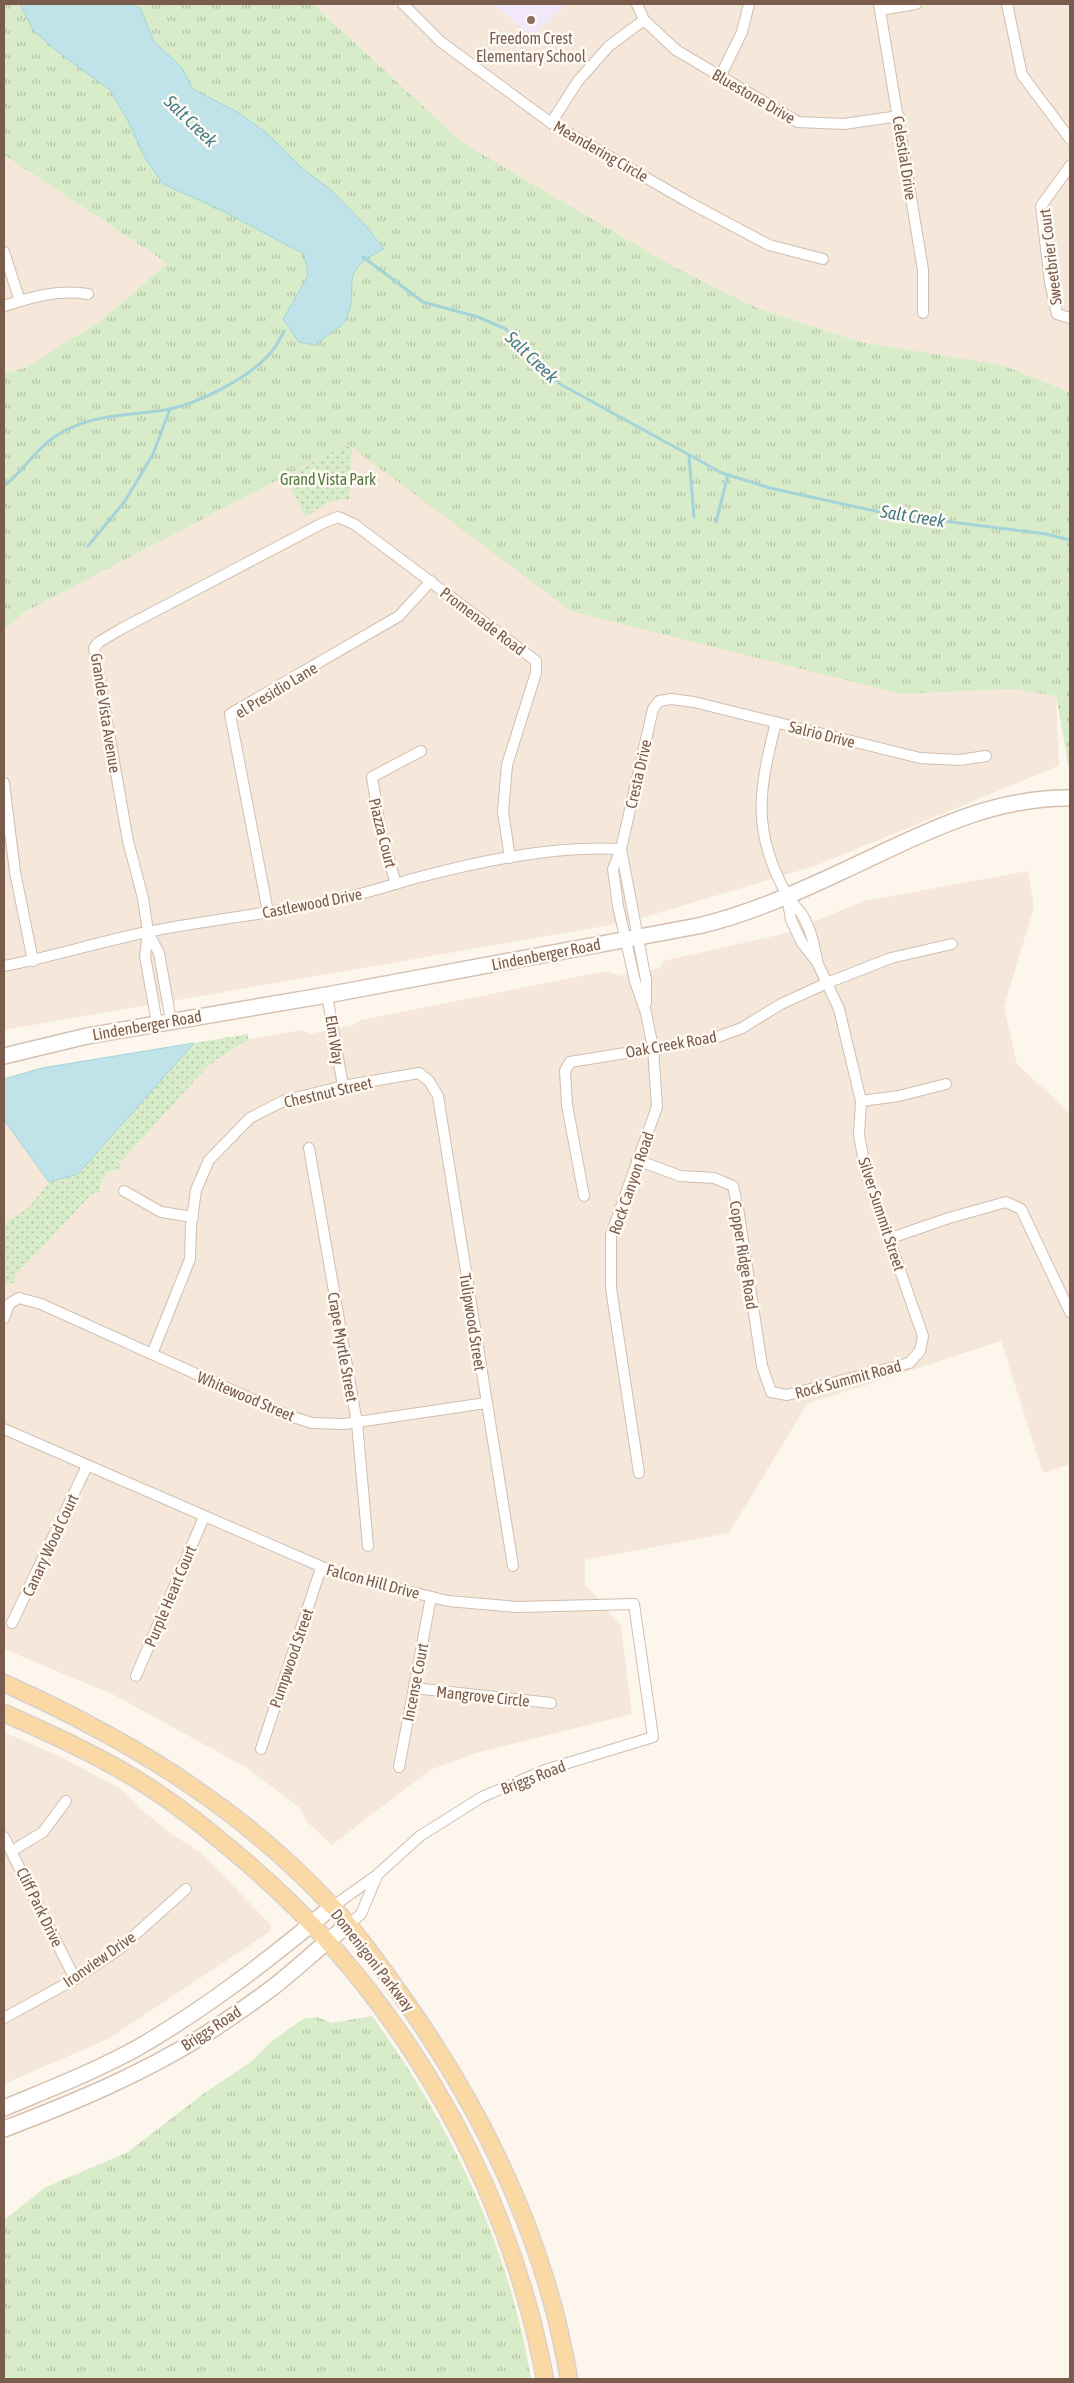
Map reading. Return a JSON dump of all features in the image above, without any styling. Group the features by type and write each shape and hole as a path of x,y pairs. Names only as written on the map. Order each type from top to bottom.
{"main road":[{"name":"Domenigoni Parkway","path":"4,1683 113,1737 195,1788 276,1853 332,1907 348,1926 384,1972 436,2045 477,2116 533,2240 553,2308 569,2379"},
{"name":"Domenigoni Parkway","path":"4,1713 60,1738 145,1784 202,1825 267,1878 328,1940 371,1993 418,2060 469,2152 495,2210 526,2297 544,2379"}],"street":[{"name":"Meandering Circle","path":"403,4 441,42 551,123 690,203 769,245 823,259"},
{"name":"Bluestone Drive","path":"637,4 644,20 676,50 798,122 844,124 899,116"},
{"path":"720,77 742,32 748,4"},
{"path":"880,7 916,4"},
{"path":"1006,4 1022,75 1070,139"},
{"name":"Celestial Drive","path":"880,7 923,270 923,313"},
{"path":"551,123 578,81 609,46 644,20"},
{"name":"Sweetbrier Court","path":"1070,166 1041,206 1050,282 1057,314 1070,318"},
{"path":"4,252 20,301"},
{"path":"4,306 56,292 70,291 88,294"},
{"name":"Promenade Road","path":"338,517 354,524 536,660 536,673 516,732 506,772 503,812 510,858"},
{"name":"Grande Vista Avenue","path":"164,1022 145,956 148,932 143,898 122,811 94,648 99,642 121,629 338,517"},
{"name":"el Presidio Lane","path":"268,912 230,714 399,616 431,581"},
{"name":"Salrio Drive","path":"659,701 671,699 694,702 920,758 960,760 986,756"},
{"name":"Cresta Drive","path":"630,938 621,850 653,709 659,701"},
{"name":"Silver Summit Street","path":"776,722 763,775 760,804 765,841 788,896 791,920 802,943 817,962 839,1009 861,1101 859,1135 866,1173 923,1336 920,1351"},
{"name":"Piazza Court","path":"396,884 381,833 372,778 421,751"},
{"path":"4,782 15,872 33,961"},
{"name":"Lindenberger Road","path":"4,1056 87,1036 327,995 718,921 788,896 942,824 1016,803 1070,798"},
{"name":"Castlewood Drive","path":"4,966 33,961 148,932 329,901 510,858 570,848 621,850"},
{"name":"Grande Vista Avenue","path":"148,932 159,953 164,1022"},
{"name":"Rock Canyon Road","path":"630,938 646,980 646,1013 653,1048 657,1107 611,1235 610,1288 639,1474"},
{"name":"Oak Creek Road","path":"584,1196 567,1105 565,1071 570,1062 712,1039 742,1028 781,1004 827,983 891,958 952,944"},
{"name":"Elm Way","path":"327,995 342,1086"},
{"name":"Chestnut Street","path":"152,1354 190,1259 192,1217 196,1190 209,1160 250,1118 283,1100 342,1086 419,1073 429,1081"},
{"name":"Tulipwood Street","path":"429,1081 438,1096 513,1566"},
{"path":"861,1101 899,1096 946,1084"},
{"name":"Crape Myrtle Street","path":"309,1148 356,1423 368,1546"},
{"name":"Copper Ridge Road","path":"637,1160 680,1176 714,1178 732,1186 738,1208 762,1366 770,1392"},
{"path":"124,1191 161,1212 192,1217"},
{"path":"888,1239 949,1218 1006,1202 1021,1209 1070,1312"},
{"name":"Whitewood Street","path":"4,1318 9,1304 19,1298 41,1304 287,1415 312,1423 328,1425 356,1423 486,1403"},
{"name":"Rock Summit Road","path":"770,1392 787,1395 909,1363 920,1351"},
{"name":"Falcon Hill Drive","path":"4,1429 322,1568 448,1601 516,1606 634,1604 653,1737"},
{"name":"Canary Wood Court","path":"12,1623 87,1466"},
{"name":"Purple Heart Court","path":"136,1676 204,1517"},
{"name":"Pumpwood Street","path":"261,1749 322,1568"},
{"name":"Incense Court","path":"398,1768 431,1597"},
{"name":"Mangrove Circle","path":"414,1688 552,1703"},
{"name":"Briggs Road","path":"4,2108 70,2081 137,2048 176,2025 229,1989 332,1907 377,1875 420,1836 456,1812 497,1790 545,1770 653,1737"},
{"path":"12,1851 42,1832 66,1800"},
{"name":"Cliff Park Drive","path":"4,1837 75,1978"},
{"name":"Briggs Road","path":"4,2129 64,2106 152,2065 210,2031 273,1988 361,1914 377,1875"},
{"name":"Ironview Drive","path":"4,2018 75,1978 118,1950 158,1916 186,1888"}],"shaded area":[{"path":"313,4 494,4 532,37 566,4 1070,4 1070,392 1002,365 861,342 759,309 676,268 463,143"},
{"name":"Freedom Crest Elementary School","path":"494,4 566,4 532,37"},
{"path":"4,155 167,263 103,319 25,368 4,373"},
{"path":"347,444 902,694 1011,689 1056,696 1059,766 815,866 628,922 4,1030 4,630 23,613"},
{"path":"1028,871 1034,907 1004,1007 1017,1064 1070,1113 1070,1464 1043,1473 1001,1341 807,1404 729,1533 585,1560 585,1584 621,1626 632,1714 476,1753 430,1770 332,1845 306,1821 300,1808 247,1768 114,1695 4,1649 4,1286 15,1282 16,1275 93,1193 100,1192 101,1182 109,1171 121,1169 120,1163 208,1066 248,1039 303,1030 309,1034 353,1025 361,1020 606,971 621,976 659,968 663,961 783,934 864,901"},
{"path":"4,1120 49,1182 29,1207 4,1224"},
{"path":"4,1732 63,1758 121,1789 139,1808 175,1836 201,1853 271,1925 271,1931 108,2039 4,2084"}],"green space":[{"path":"4,4 313,4 463,143 676,268 759,309 861,342 1002,365 1070,392 1070,775 1056,696 1011,689 902,694 571,611 347,444 23,613 4,630 4,373 25,368 103,319 167,263 4,155"},
{"name":"Grand Vista Park","path":"347,444 352,448 349,500 331,502 306,517 285,477"},
{"path":"248,1034 248,1039 208,1066 120,1163 121,1169 109,1171 101,1182 100,1192 93,1193 16,1275 15,1282 4,1286 4,1224 29,1207 49,1182 78,1174 194,1043"},
{"path":"372,2016 427,2099 473,2188 508,2282 521,2330 531,2379 4,2379 4,2220 46,2187 128,2152 203,2094 252,2061 271,2042 303,2019 317,2017 332,2023"}],"water":[{"path":"20,4 132,4 140,8 154,41 182,68 193,89 239,113 268,134 303,169 331,190 366,226 384,249 368,258 354,273 350,308 343,324 315,345 299,342 283,319 308,276 304,254 219,209 163,184 145,158 127,119 110,90 54,49 33,30"},
{"path":"194,1043 78,1174 49,1182 4,1120 4,1079 42,1068"}],"waterway":[{"name":"Salt Creek","path":"363,257 423,302 478,317 506,329 560,384 722,473 770,488 889,514 1046,534 1070,540"},
{"path":"4,486 40,449 57,435 68,429 92,420 178,407 224,388 264,360 284,331"},
{"path":"88,546 125,501 153,454 170,409"},
{"path":"689,456 694,517"},
{"path":"716,522 728,475"}],"place":[{"name":"Freedom Crest Elementary School","path":"531,20"}]}
